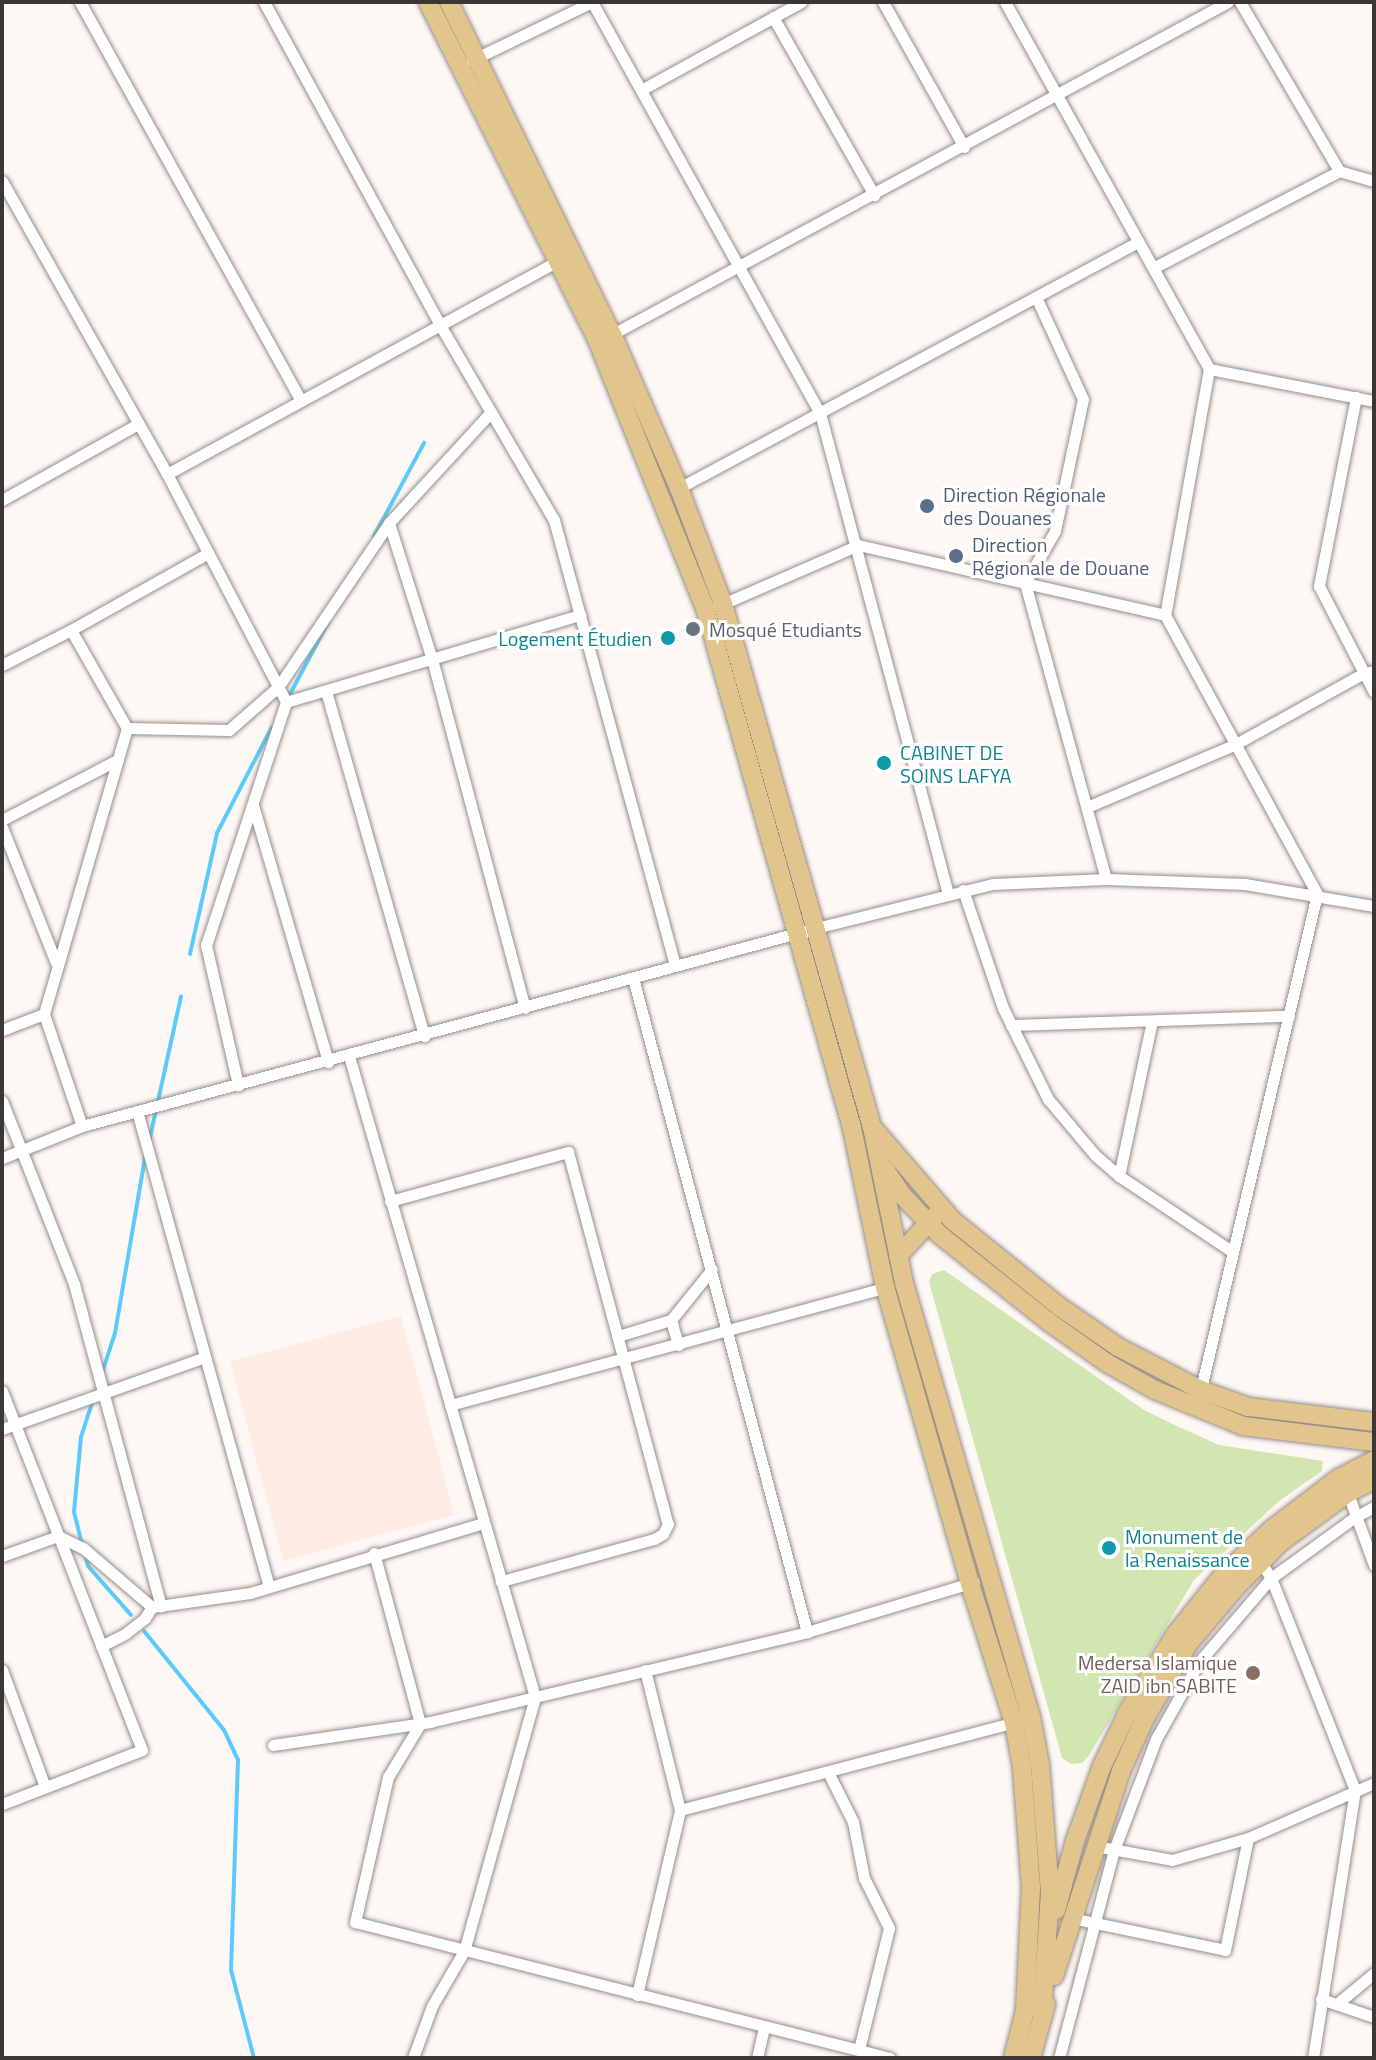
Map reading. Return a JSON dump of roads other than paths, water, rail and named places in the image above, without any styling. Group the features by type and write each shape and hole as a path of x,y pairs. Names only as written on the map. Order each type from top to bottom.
{"main road":[{"path":"428,2 469,62 679,488 808,930 872,1127 904,1283 990,1577 1023,1720 1022,1767 1031,1887 1034,2012 1031,2058"},
{"path":"449,2 469,62"},
{"path":"542,208 560,260 605,338 714,608"},
{"path":"808,930 885,1287 970,1584 1040,1765 1049,1878 1049,1933"},
{"path":"843,1098 872,1127 941,1209 1060,1307 1106,1339 1201,1390 1248,1407 1374,1422"},
{"path":"852,1128 929,1225 1049,1322 1107,1363 1196,1409 1243,1426 1374,1442"},
{"path":"898,1256 941,1209"},
{"path":"1013,2058 1071,1918 1144,1720 1188,1644 1281,1542 1374,1460"},
{"path":"1344,1486 1374,1480"},
{"path":"1034,2012 1049,1933 1075,1841 1102,1766 1128,1712 1175,1635 1224,1574 1261,1563"}],"street":[{"path":"80,2 301,401"},
{"path":"264,2 440,325 554,520 675,966"},
{"path":"469,62 592,2 820,413 858,545 948,893"},
{"path":"641,90 801,2"},
{"path":"883,2 964,147"},
{"path":"1005,2 1209,369 1165,615 1317,894 1196,1409"},
{"path":"605,338 1228,2"},
{"path":"1240,2 1339,171"},
{"path":"773,17 874,195"},
{"path":"1153,268 1339,171 1374,181"},
{"path":"2,181 167,474 286,702 206,945 238,1085"},
{"path":"679,488 1138,242"},
{"path":"167,474 560,260"},
{"path":"1036,297 1083,399 1055,531 1025,583 1106,879"},
{"path":"1209,369 1374,401"},
{"path":"1356,397 1319,586 1369,672 1374,692"},
{"path":"127,728 229,730 278,687 389,523 491,412"},
{"path":"3,497 138,424"},
{"path":"389,523 432,659 525,1008"},
{"path":"714,608 858,545 1165,615"},
{"path":"2,665 208,553"},
{"path":"286,702 580,615"},
{"path":"71,630 127,728 44,1014 82,1126"},
{"path":"1087,807 1234,745 1369,672"},
{"path":"326,691 424,1036"},
{"path":"2,820 117,760"},
{"path":"253,805 328,1062"},
{"path":"2,827 57,964"},
{"path":"2,1158 82,1126 808,930 993,884 1106,879 1245,884 1374,906"},
{"path":"963,890 1011,1025 1048,1099 1095,1155 1119,1176 1233,1252"},
{"path":"633,978 807,1632"},
{"path":"2,1030 44,1014"},
{"path":"1011,1025 1289,1016"},
{"path":"1119,1176 1152,1021"},
{"path":"349,1056 535,1697 464,1951 432,2006 413,2058"},
{"path":"2,1101 74,1284 156,1607"},
{"path":"137,1111 269,1586"},
{"path":"390,1201 568,1152 668,1524 663,1534 501,1581"},
{"path":"618,1336 671,1320 712,1269"},
{"path":"450,1405 904,1283"},
{"path":"671,1320 678,1345"},
{"path":"2,1429 205,1357"},
{"path":"2,1391 142,1750 2,1804"},
{"path":"1344,1486 1374,1565"},
{"path":"1059,2058 1092,1922 1114,1850 1156,1739 1199,1662 1261,1563 1374,1507"},
{"path":"101,1646 126,1633 156,1607 250,1593 374,1553 484,1523"},
{"path":"2,1556 58,1536 83,1548 156,1607"},
{"path":"374,1553 420,1724 388,1777 355,1922 890,2058"},
{"path":"1261,1563 1355,1790 1313,2058"},
{"path":"273,1745 420,1724 807,1632 990,1577"},
{"path":"2,1670 45,1787"},
{"path":"637,1995 680,1810 645,1670"},
{"path":"680,1810 1023,1720"},
{"path":"828,1772 853,1822 864,1878 889,1928 859,2049"},
{"path":"1095,1846 1172,1860 1248,1838 1374,1783"},
{"path":"1071,1918 1225,1950 1248,1838"},
{"path":"1338,2003 1374,1973"},
{"path":"1321,1999 1374,2017"},
{"path":"757,2058 764,2028"}],"waterway":[{"path":"374,536 424,443"},
{"path":"288,698 329,621"},
{"path":"190,954 217,833 272,727"},
{"path":"149,1142 181,996"},
{"path":"102,1373 115,1333 145,1158"},
{"path":"82,1544 74,1512 81,1437 93,1400"},
{"path":"85,1553 88,1566 131,1615"},
{"path":"144,1631 224,1730 238,1760 231,1970 254,2058"}],"place":[{"name":"Direction Régionale des Douanes","path":"927,506"},
{"name":"Direction Régionale de Douane","path":"956,556"},
{"name":"Mosqué Etudiants","path":"693,629"},
{"name":"Logement Étudien","path":"668,638"},
{"name":"CABINET DE SOINS LAFYA","path":"884,763"},
{"name":"Monument de la Renaissance","path":"1109,1548"},
{"name":"Medersa Islamique ZAID ibn SABITE","path":"1253,1673"}]}
